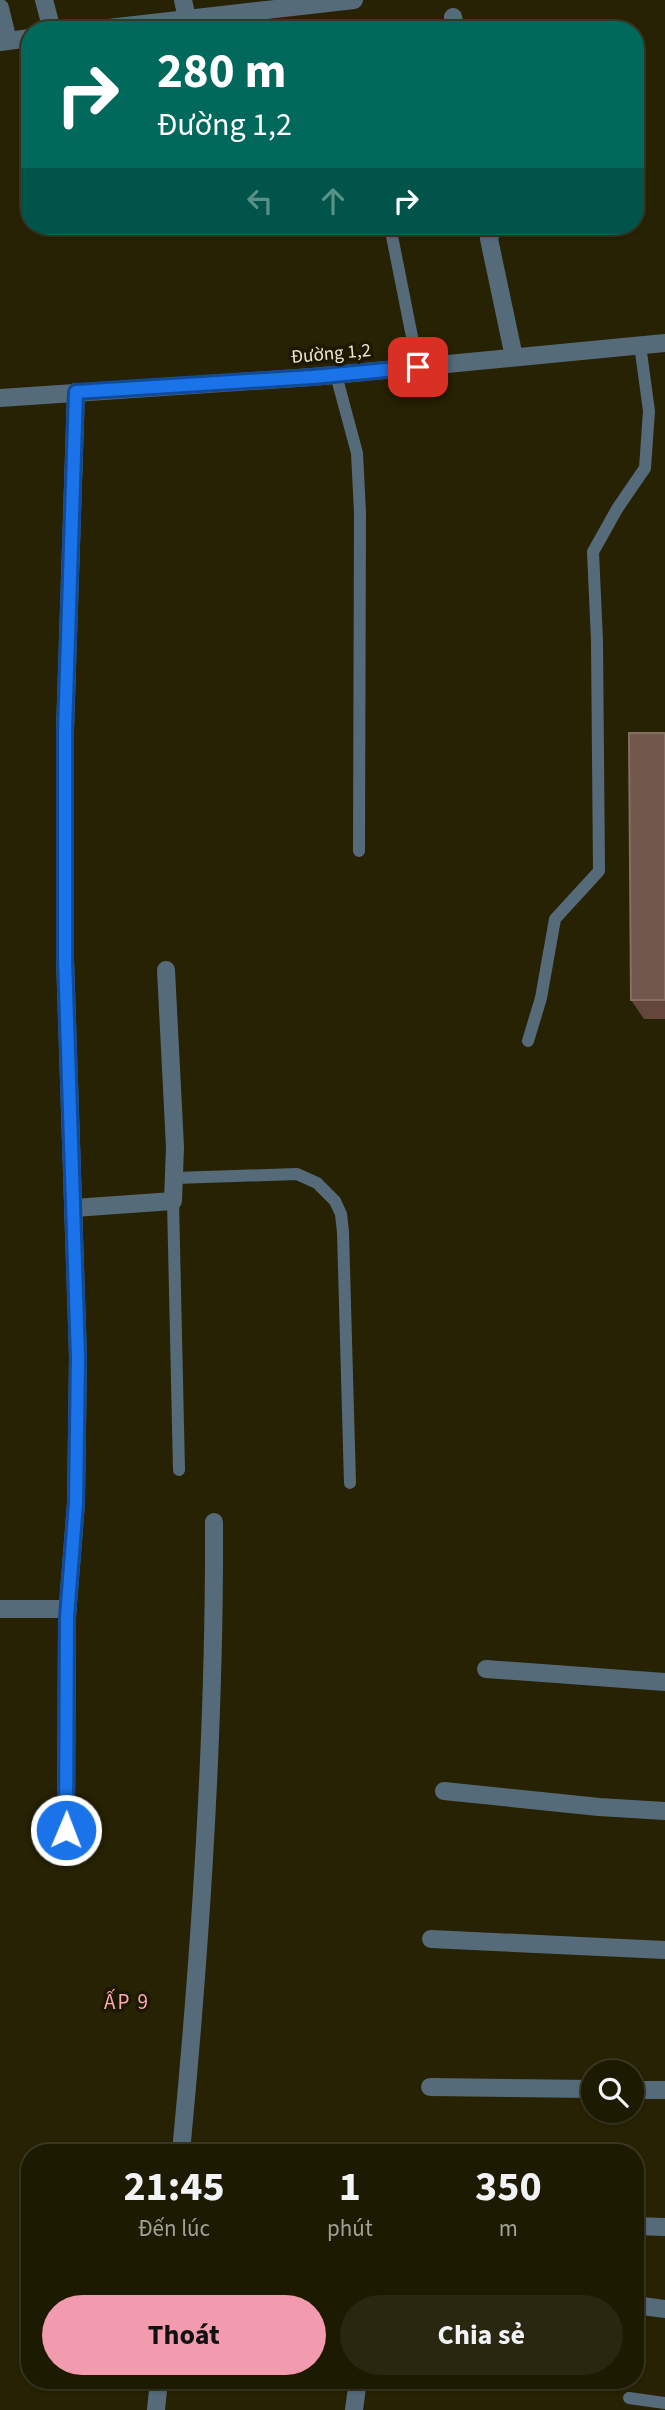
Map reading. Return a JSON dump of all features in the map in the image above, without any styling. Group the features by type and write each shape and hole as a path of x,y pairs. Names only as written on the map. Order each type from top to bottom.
{"street":[{"path":"44,0 50,21"},
{"path":"131,21 185,9 354,0"},
{"path":"0,8 4,41"},
{"path":"490,235 514,357"},
{"name":"Đường 1,2","path":"0,398 336,375 665,343"},
{"path":"66,1830 68,1609 76,1503 78,1357 65,958 65,731 76,392"},
{"path":"74,1208 173,1201 175,1178 166,970"},
{"path":"182,2144 206,1852 214,1630 214,1522"},
{"path":"0,1609 68,1609"},
{"path":"486,1669 665,1682"},
{"path":"443,1791 665,1811"},
{"path":"431,1939 665,1950"},
{"path":"430,2087 581,2089"},
{"path":"644,2090 665,2090"},
{"path":"644,2226 665,2227"},
{"path":"644,2306 665,2309"},
{"path":"156,2410 158,2389"},
{"path":"354,2410 357,2389"}],"lane":[{"path":"392,235 418,367"},
{"path":"528,1041 541,998 555,919 599,871 597,640 593,552 617,509 645,468 649,411 640,345"},
{"path":"336,375 357,453 360,512 359,851"},
{"path":"175,1178 297,1174 317,1183 335,1201 341,1214 343,1232 350,1483"},
{"path":"173,1201 179,1470"},
{"path":"629,2398 665,2403"}],"building":[{"path":"629,733 665,733 665,1000 631,1000"}],"district":[{"name":"ẤP 9","path":"127,2002"}],"route":[{"path":"66,1830 67,1617 76,1503 78,1357 65,958 65,731 76,392 312,377 418,367"}]}
